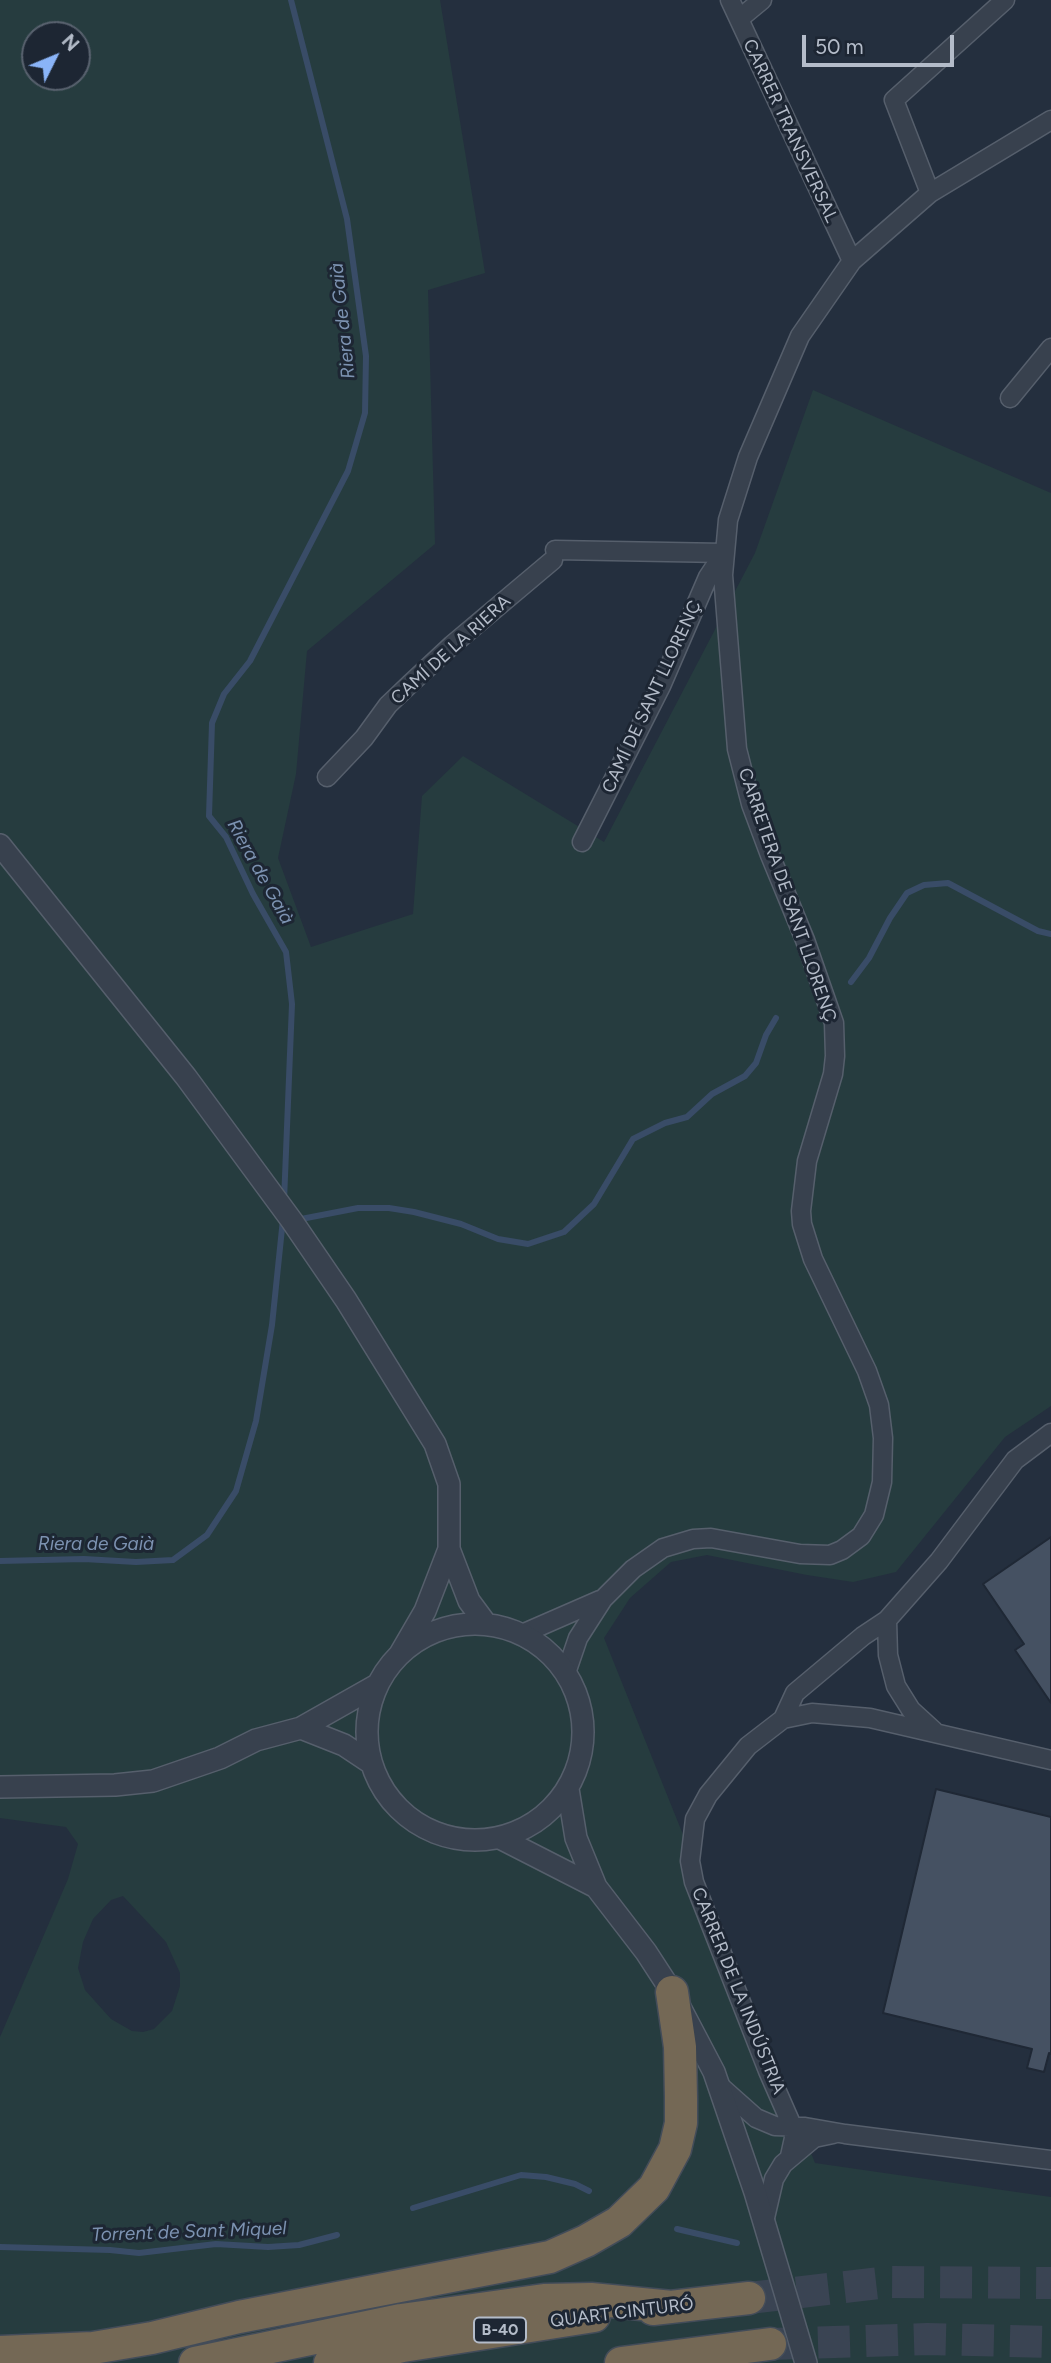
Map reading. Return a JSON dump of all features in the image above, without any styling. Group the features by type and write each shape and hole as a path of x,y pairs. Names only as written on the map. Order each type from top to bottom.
{"highway":[{"path":"0,2352 93,2348 152,2337 239,2317 550,2257 586,2241 619,2222 654,2188 675,2149 681,2123 681,2086 680,2047 672,1993"},
{"name":"QUART CINTURÓ","path":"330,2363 430,2342 579,2318 749,2298"},
{"path":"206,2362 401,2320 544,2300 591,2299 672,2307"},
{"path":"621,2363 770,2344"}],"street":[{"name":"CARRER TRANSVERSAL","path":"730,0 852,261"},
{"path":"739,19 762,0"},
{"path":"930,193 894,100 1005,0"},
{"name":"CARRETERA DE SANT LLORENÇ","path":"566,1673 578,1638 603,1599 649,1557 669,1546 693,1539 711,1538 816,1556 830,1555 861,1536 874,1515 882,1482 882,1419 875,1390 813,1259 802,1224 807,1161 833,1074 835,1032 830,1006 751,804 737,749 726,621 724,553 728,520 748,457 800,336 852,261 930,193 1051,120"},
{"path":"1010,398 1051,348"},
{"name":"CAMÍ DE LA RIERA","path":"327,777 364,738 388,705 554,555 724,553"},
{"name":"CAMÍ DE SANT LLORENÇ","path":"582,842 661,686 708,577 724,553"},
{"path":"0,845 186,1077 292,1221 413,1406 435,1444 447,1472 450,1498 449,1549 425,1611 400,1654 377,1685 367,1719 371,1763 386,1794 403,1814 417,1824 457,1839 500,1838 539,1820 558,1803 568,1789 581,1756 584,1730 580,1703 566,1673 545,1650 522,1634 486,1624 467,1624 422,1637 400,1654"},
{"path":"783,1719 795,1693 863,1636 887,1620 939,1561 1014,1460 1051,1433"},
{"path":"449,1549 468,1601 486,1624"},
{"name":"CARRETERA DE SANT LLORENÇ","path":"522,1634 603,1599"},
{"path":"887,1620 888,1655 896,1686 911,1710 936,1733"},
{"path":"0,1787 115,1785 153,1781 220,1758 256,1740 301,1728 377,1685"},
{"path":"783,1719 812,1713 870,1718 1051,1760"},
{"name":"CARRER DE LA INDÚSTRIA","path":"783,1719 748,1746 708,1794 695,1819 691,1861 700,1899 793,2127"},
{"path":"301,1728 344,1745 371,1763"},
{"path":"568,1789 576,1839 596,1887 646,1952 672,1993 720,2086 806,2363"},
{"path":"500,1838 596,1887"},
{"path":"720,2086 756,2118 775,2126 816,2128 836,2133 1051,2160"},
{"path":"790,2156 794,2138 793,2127"},
{"path":"764,2222 777,2172 790,2156 814,2138 836,2133"}],"green space":[{"path":"0,0 440,0 485,273 428,290 435,544 307,651 296,774 278,858 311,947 413,914 422,796 463,756 604,842 755,553 813,390 1051,493 1051,1406 1005,1437 896,1572 853,1582 707,1555 671,1562 630,1598 604,1638 815,2163 1051,2197 1051,2363 0,2363 0,2037 68,1879 78,1844 66,1827 0,1818","holes":["123,1896 166,1942 180,1973 180,1986 172,2011 154,2029 132,2031 111,2019 85,1990 78,1968 83,1942 93,1919 111,1900"]}],"building":[{"path":"1051,1537 1051,1703 1015,1650 1024,1644 983,1584"},
{"path":"936,1789 1051,1817 1051,2054 1049,2053 1044,2072 1027,2068 1032,2049 883,2013"}],"waterway":[{"name":"Riera de Gaià","path":"284,1201 292,1004 286,952 253,894 226,837 209,816 212,723 224,694 250,661 348,471 365,413 366,356 347,219 291,0"},
{"path":"851,982 869,958 907,893 924,885 948,883 1038,931 1051,934"},
{"path":"296,1220 358,1208 389,1208 461,1224 498,1239 528,1244 564,1232 594,1204 633,1139 665,1123 687,1117 712,1094 745,1076 756,1063 766,1035 776,1018"},
{"name":"Riera de Gaià","path":"0,1561 173,1560 207,1535 236,1491 256,1421 272,1325 283,1219"},
{"name":"Torrent de Sant Miquel","path":"413,2208 521,2175 546,2177 575,2184 589,2191"},
{"name":"Torrent de Sant Miquel","path":"677,2229 737,2243"},
{"name":"Torrent de Sant Miquel","path":"0,2247 139,2253 216,2244 268,2247 299,2245 337,2235"}],"tunnel":[{"path":"749,2298 889,2282 1051,2283"},
{"path":"770,2344 927,2339 1051,2342"}]}
